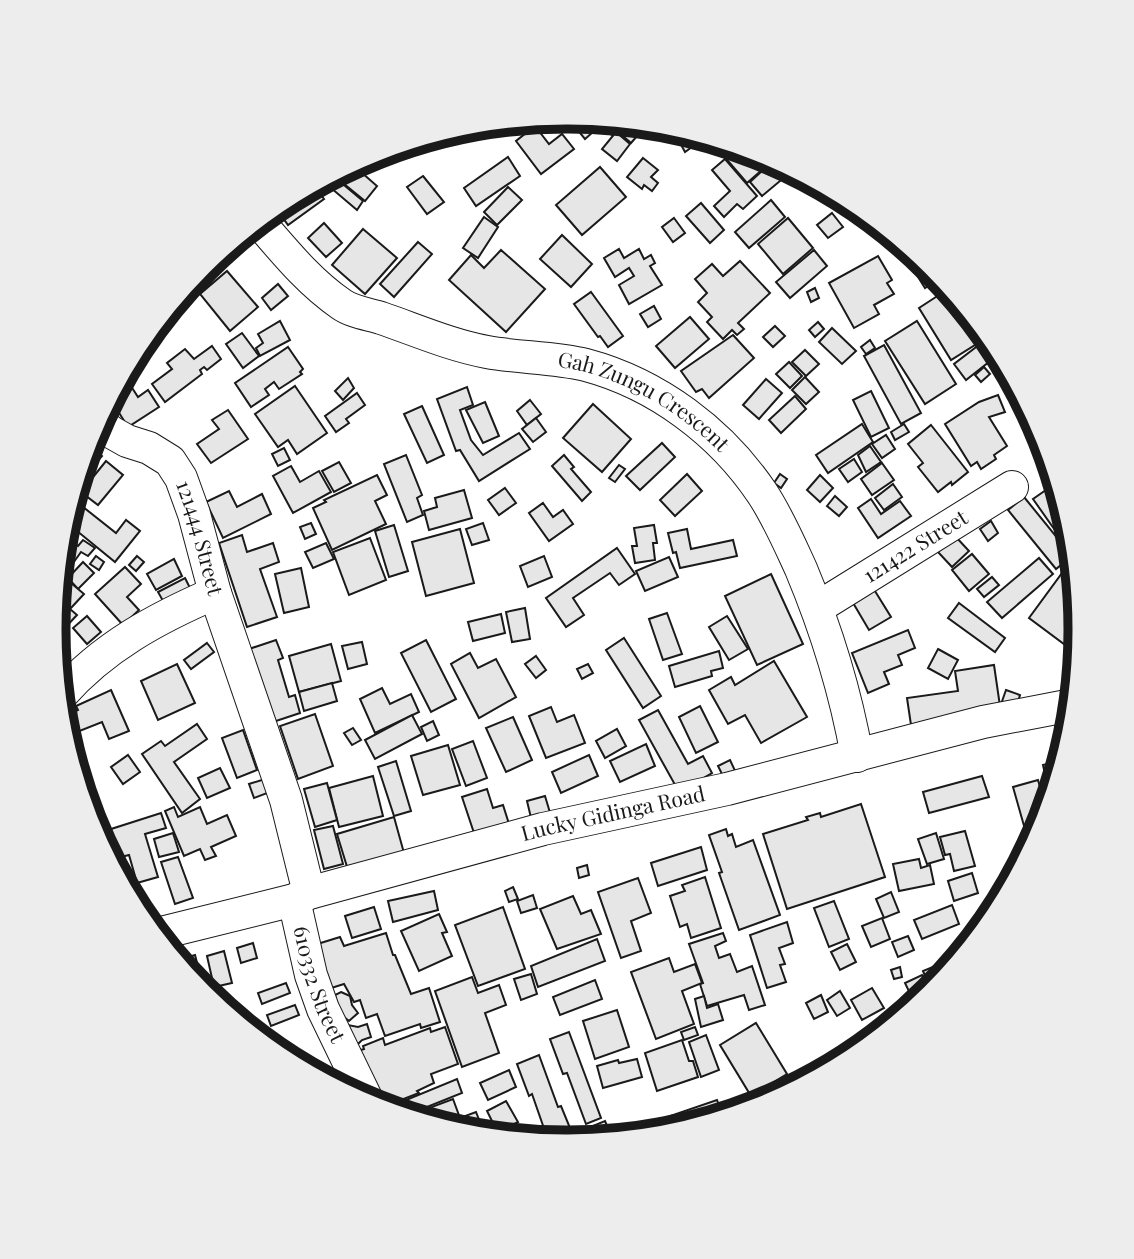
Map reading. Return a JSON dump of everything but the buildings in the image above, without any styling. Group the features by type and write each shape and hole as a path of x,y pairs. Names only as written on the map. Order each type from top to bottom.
{"street":[{"name":"Gah Zungu Crescent","path":"266,230 306,276 344,306 477,350 584,364 626,377 664,398 701,425 762,492 783,528 817,608 838,667 857,755"},
{"name":"121444 Street","path":"109,430 170,461 181,478 194,514 215,593 286,800 301,897"},
{"name":"121422 Street","path":"817,608 1012,487"},
{"path":"70,686 128,636 215,593"},
{"name":"Lucky Gidinga Road","path":"168,931 542,829 727,789 983,722 1061,707"},
{"name":"610332 Street","path":"301,897 311,975 323,1009 360,1085"}]}
